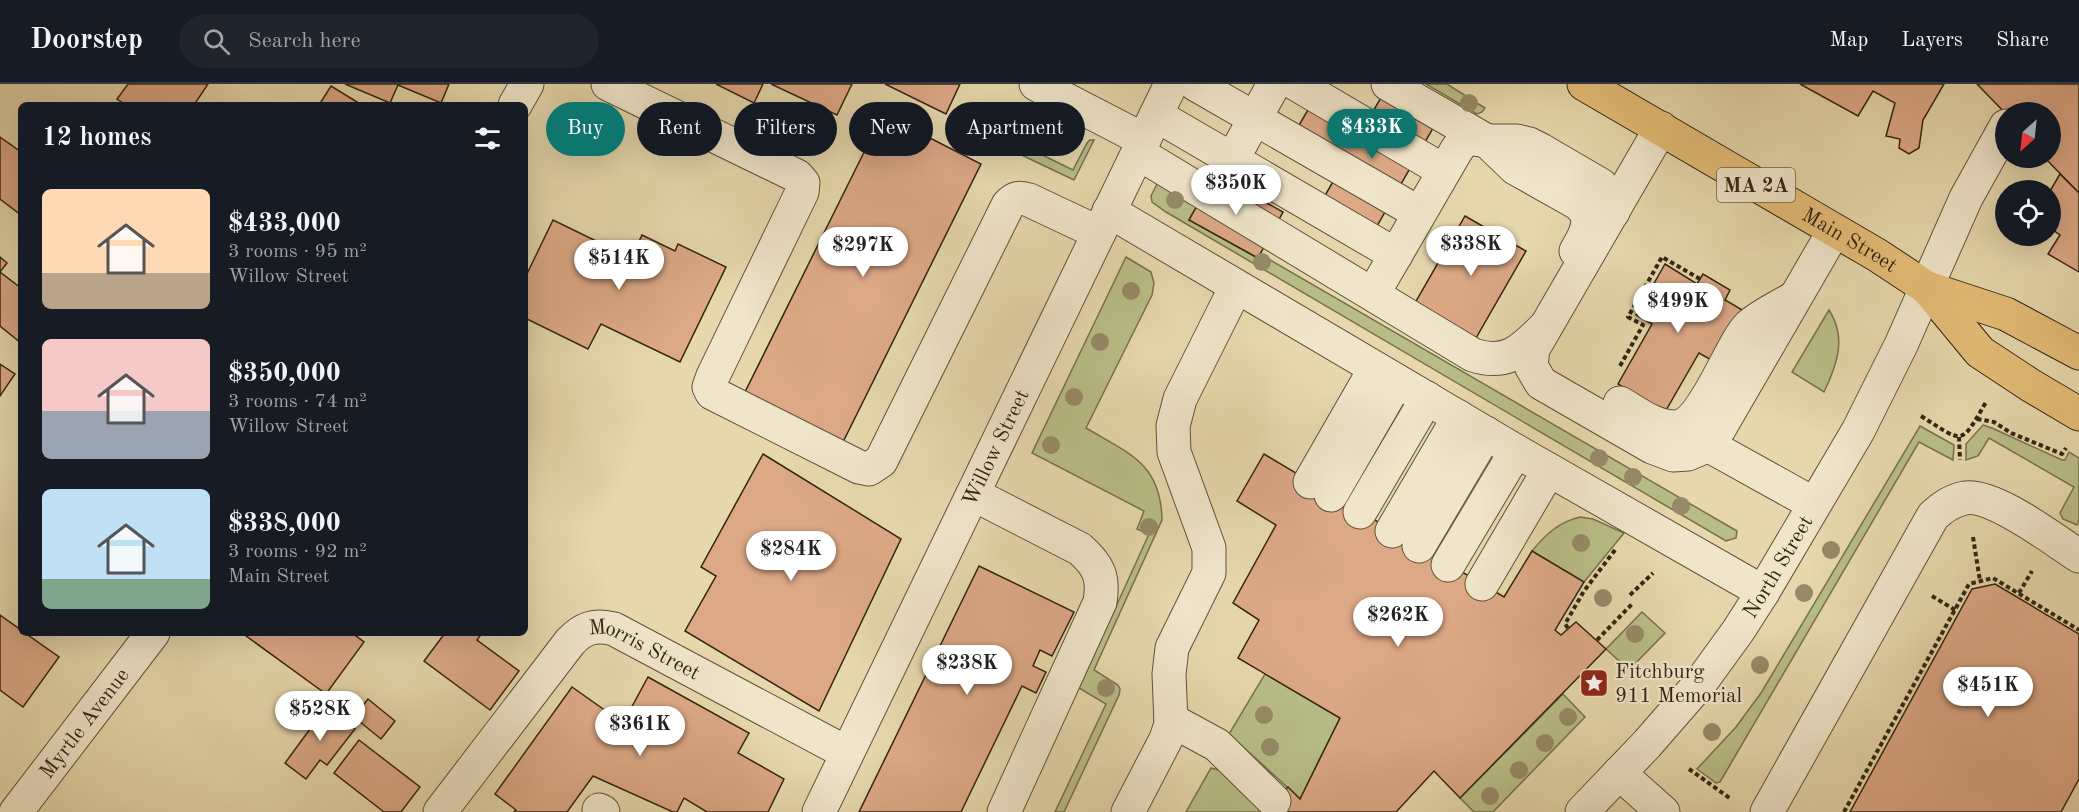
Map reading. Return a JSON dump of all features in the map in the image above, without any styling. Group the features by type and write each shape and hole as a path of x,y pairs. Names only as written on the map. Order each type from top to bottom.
{"main road":[{"name":"Main Street","path":"1584,84 1927,288 2006,314 2079,353"},
{"name":"Main Street","path":"1927,288 1980,352 2030,385 2074,428"}],"street":[{"path":"517,102 527,84"},
{"path":"608,84 797,176 803,183 802,192 713,376 710,387 712,393 859,467 869,469 881,461 1008,205 1012,199 1020,197 1104,222 1236,287 1763,592"},
{"path":"1036,84 1146,136 1373,294 1473,355 1487,360 1503,358 1526,346 1548,323"},
{"name":"Willow Street","path":"819,812 1171,84"},
{"path":"1195,84 1419,213"},
{"path":"1232,160 1274,84"},
{"path":"1296,84 1444,171"},
{"path":"1388,84 1487,141 1515,168 1579,204 1588,215 1587,232 1524,338 1513,351 1503,358"},
{"path":"1661,128 1533,349 1531,366 1541,383 1652,447 1673,455 1688,454 1702,448 1718,431 1834,231"},
{"path":"1146,136 1232,160 1396,255"},
{"path":"1373,294 1462,141 1468,138 1476,137 1487,141 1517,141 1541,150 1601,185 1610,199 1612,212"},
{"name":"North Street","path":"1582,812 1701,682 1763,592 1857,431 1927,288 1966,198 1995,146"},
{"path":"1128,812 1166,738 1171,720 1169,675 1173,648 1209,573 1209,548 1174,452 1173,426 1180,399 1236,287"},
{"path":"1548,323 1544,343 1550,362 1655,423 1677,427 1686,423 1701,407 1749,326 1794,298"},
{"path":"1320,489 1386,375"},
{"path":"1360,512 1427,398"},
{"path":"1405,539 1472,425"},
{"path":"1706,444 1814,504"},
{"path":"1449,565 1516,451"},
{"path":"1482,584 1549,470"},
{"path":"973,494 1080,549 1092,560 1100,574 1102,586 1100,602 1004,812"},
{"path":"1767,812 1933,516 1946,504 1966,498 1984,500 2002,507 2079,556"},
{"name":"Morris Street","path":"440,812 570,642 586,628 601,626 614,629 847,753"},
{"name":"Myrtle Avenue","path":"16,812 151,636"},
{"path":"1171,720 1217,745 1274,801"},
{"path":"1619,773 1663,812"}],"path":[{"path":"1604,394 1643,325 1628,317 1662,257 1700,279"},
{"path":"1921,416 1949,434 1959,436 1966,435 1978,416 1994,422 2011,433 2062,454 2074,428"},
{"path":"1959,436 1960,460"},
{"path":"1568,628 1565,624 1584,591 1638,521"},
{"path":"1972,535 1980,581"},
{"path":"1844,812 1969,584 1993,578 2079,630"},
{"path":"1597,640 1633,603"},
{"path":"1689,769 1734,801"}],"green space":[{"path":"1426,84 1447,84 1485,108 1477,114"},
{"path":"1094,140 1074,180 1024,156 1044,156 1073,170 1080,156 1085,156 1087,143"},
{"path":"1161,176 1198,204 1189,220 1257,258 1260,254 1737,531 1736,538 1726,541 1166,212 1152,202 1151,196"},
{"path":"1126,257 1151,272 1154,283 1152,295 1086,428 1128,453 1149,472 1156,485 1162,520 1094,670 1118,685 1119,695 1064,812 1055,812 1106,704 1079,688 1149,534 1137,529 1144,511 1032,453"},
{"path":"1829,310 1838,331 1839,341 1836,362 1824,392 1792,372"},
{"path":"1983,425 2062,460 2065,460 2069,452 2079,458 2079,520 2077,525 2063,519 2060,513 2074,487 1989,438 1978,456 1966,460 1966,444"},
{"path":"1920,426 1954,445 1953,460 1919,442 1720,782 1716,783 1697,769 1736,727 1761,693"},
{"path":"1580,517 1593,519 1624,533 1584,582 1532,551 1553,529"},
{"path":"1642,612 1665,633 1629,670 1606,649"},
{"path":"1265,674 1340,718 1300,799 1229,734"},
{"path":"1563,694 1585,717 1493,812 1474,812 1460,798"},
{"path":"1211,768 1222,771 1264,812 1186,812"}],"building":[{"path":"128,84 208,84 196,102 122,102 117,99"},
{"path":"345,84 449,84 441,102 398,85 390,102"},
{"path":"716,84 763,84 754,102"},
{"path":"771,84 852,84 837,115 837,102 809,102"},
{"path":"885,84 960,84 952,102 945,102 945,114 933,108 933,102 922,102"},
{"path":"1389,84 1445,107 1365,247 1313,216 1348,156 1298,127 1309,108 1358,137"},
{"path":"1800,84 1944,84 1923,120 1919,148 1909,154 1899,148 1900,139 1886,136 1895,103 1873,91 1858,116"},
{"path":"1977,84 2079,84 2079,193 2055,168 2061,168 2061,102 1995,103"},
{"path":"331,86 357,102 321,102"},
{"path":"0,137 18,150 18,213 0,199"},
{"path":"933,140 945,146 945,156 965,156 981,164 843,442 744,394 862,156 933,156"},
{"path":"1215,174 1283,212 1258,258 1189,220"},
{"path":"2060,174 2079,193 2079,272 2048,254 2053,246 2061,246 2061,180 2056,180"},
{"path":"1465,216 1526,251 1476,338 1415,303"},
{"path":"553,220 631,258 642,235 675,251 678,244 726,267 680,362 601,324 588,349 528,319 528,272"},
{"path":"0,257 7,263 0,272"},
{"path":"1665,264 1697,284 1703,274 1730,290 1725,300 1744,311 1715,362 1699,353 1665,412 1618,384 1652,324 1636,315"},
{"path":"0,272 18,286 18,341 0,326"},
{"path":"0,364 15,374 0,396"},
{"path":"763,454 901,539 819,711 685,631 716,576 701,567"},
{"path":"1264,454 1504,597 1532,551 1584,582 1555,630 1561,635 1576,622 1606,649 1460,798 1434,771 1396,812 1264,812 1288,787 1300,799 1340,718 1238,658 1259,620 1233,603 1276,525 1237,501"},
{"path":"979,566 1074,612 1052,656 1040,650 1033,666 1046,672 1036,693 1022,686 961,812 859,812"},
{"path":"1995,584 2079,634 2079,779 2061,812 1850,812 1972,589"},
{"path":"0,615 18,628 18,636 29,636 59,657 23,707 0,690"},
{"path":"246,636 356,636 364,642 326,694"},
{"path":"443,636 480,636 477,640 519,671 490,710 424,661"},
{"path":"648,677 749,733 738,753 784,779 768,812 707,812 684,798 677,812 673,812 593,776 567,812 514,812 516,810 495,794 572,687 623,723"},
{"path":"368,699 395,721 381,739 354,717"},
{"path":"322,704 355,729 327,765 320,760 306,779 285,763 310,729 306,725"},
{"path":"359,740 420,787 401,812 384,812 334,773"}],"place":[{"name":"Fitchburg 911 Memorial","path":"1594,683"}]}
